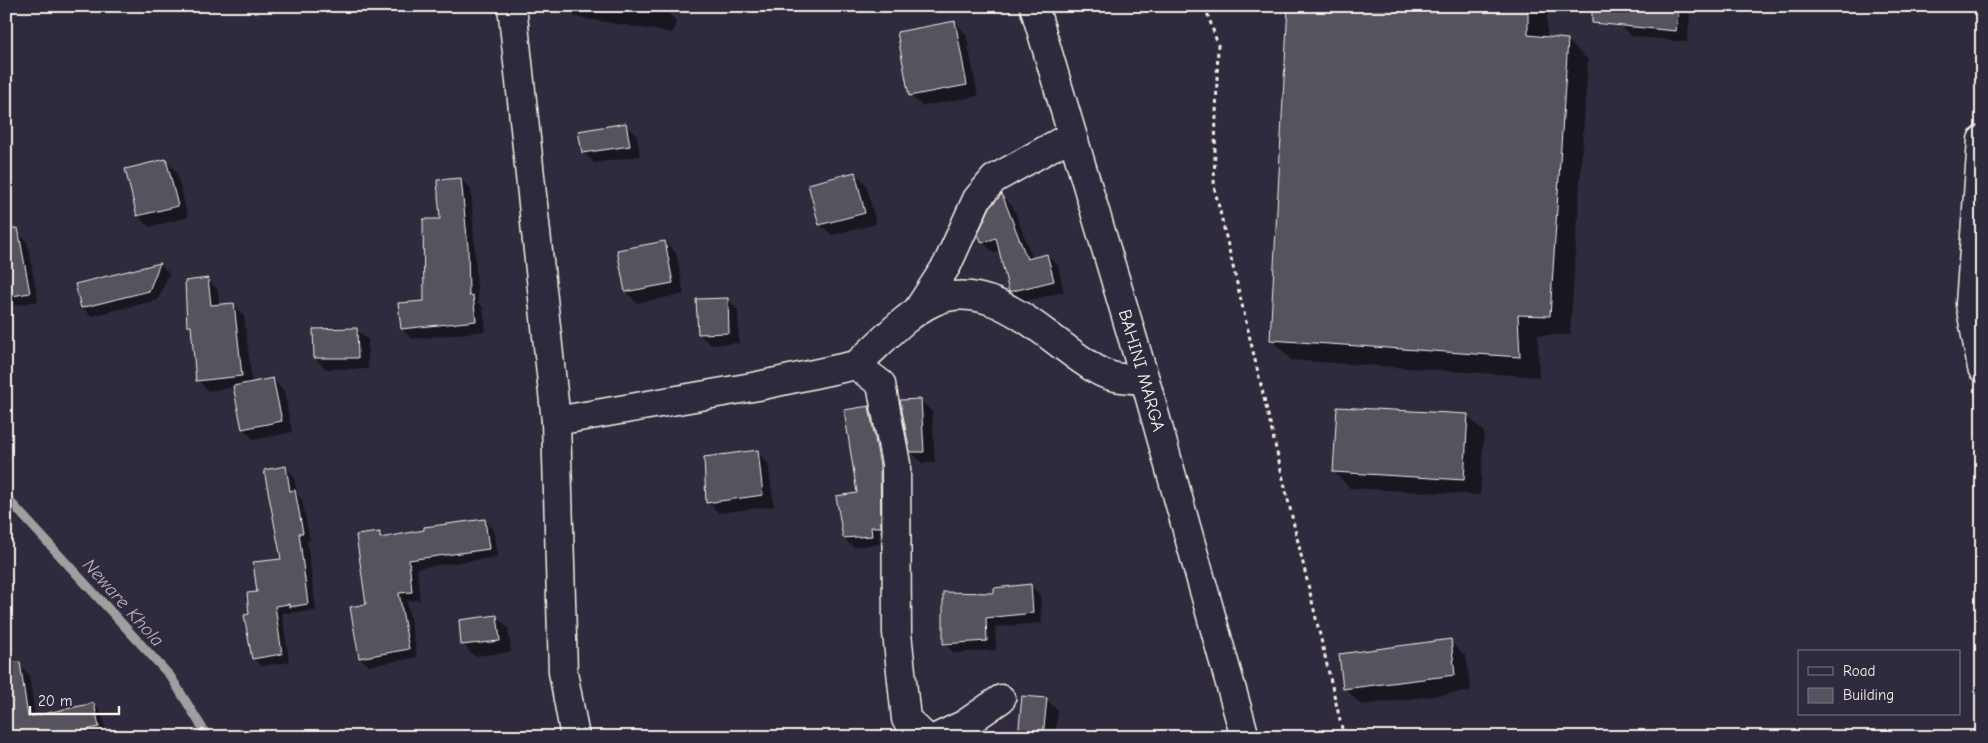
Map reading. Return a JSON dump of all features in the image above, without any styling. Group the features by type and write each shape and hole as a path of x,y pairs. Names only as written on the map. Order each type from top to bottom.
{"street":[{"path":"512,6 556,421 563,672 575,737"},
{"name":"BAHINI MARGA","path":"1034,6 1071,136 1145,380 1246,737"},
{"path":"918,311 947,265 977,199 994,179 1071,136"},
{"path":"1982,140 1970,304 1982,368"},
{"path":"556,421 758,386 856,364 918,311 946,298 970,295 997,303 1029,321 1098,371 1120,379 1145,380"},
{"path":"856,364 880,384 896,464 898,642 906,719 925,737"},
{"path":"938,737 966,724 1001,699"}],"path":[{"path":"1204,6 1218,45 1214,186 1344,737"}],"building":[{"path":"1288,6 1528,6 1528,35 1568,39 1550,316 1518,315 1520,357 1270,340"},
{"path":"1592,6 1679,6 1676,31 1592,23"},
{"path":"955,21 967,85 909,96 897,32"},
{"path":"626,123 630,146 582,153 578,131"},
{"path":"166,159 178,206 137,216 125,169"},
{"path":"855,172 865,213 819,225 808,184"},
{"path":"461,178 468,247 469,296 473,295 476,321 401,329 398,303 424,301 423,219 440,219 437,180"},
{"path":"1002,194 1027,259 1047,254 1054,281 1009,292 996,238 982,243 978,234 990,207"},
{"path":"18,228 30,293 6,297 6,229"},
{"path":"665,241 673,283 625,292 617,250"},
{"path":"160,263 149,291 81,308 75,284"},
{"path":"208,278 211,305 234,303 242,376 196,381 191,326 187,326 185,281"},
{"path":"728,298 729,333 698,334 696,299"},
{"path":"357,328 358,358 314,358 313,329"},
{"path":"273,378 282,421 242,429 233,386"},
{"path":"921,399 924,452 910,452 900,400"},
{"path":"869,406 880,466 881,527 871,527 872,536 843,538 836,496 857,493 844,410"},
{"path":"1337,407 1468,414 1464,480 1333,472"},
{"path":"758,450 763,495 706,503 704,457"},
{"path":"286,466 290,491 295,490 303,533 299,533 308,604 290,607 289,604 275,606 282,654 252,659 244,615 249,614 247,593 257,592 253,562 281,559 264,470"},
{"path":"485,519 489,549 409,560 412,592 399,593 409,649 359,658 350,607 366,604 356,535 380,532 380,538 424,530 424,527"},
{"path":"1031,584 1033,613 986,618 987,641 943,644 943,592 994,593 994,588"},
{"path":"497,615 500,641 461,645 459,620"},
{"path":"1451,639 1455,675 1343,689 1339,654"},
{"path":"20,662 28,717 94,703 99,727 55,737 6,737 6,663"},
{"path":"1022,696 1047,698 1043,737 1018,737"}],"waterway":[{"name":"Neware Khola","path":"6,497 171,677 208,737"}]}
